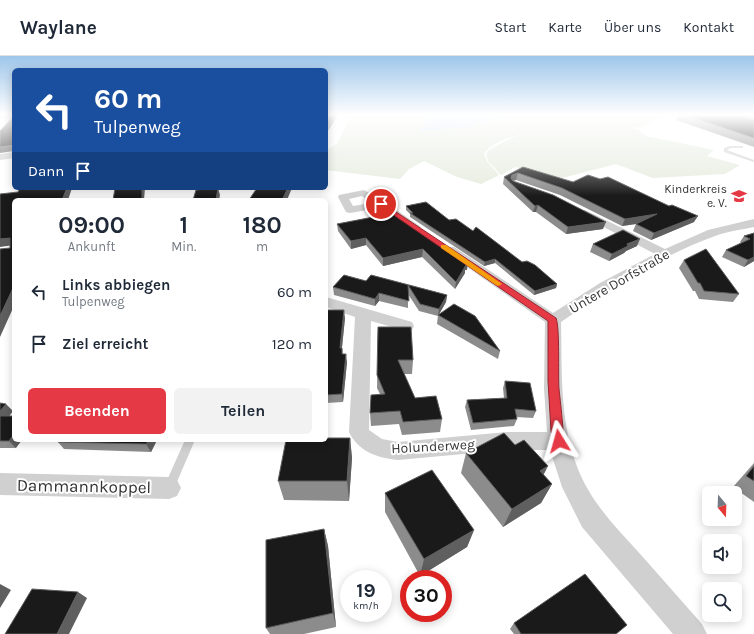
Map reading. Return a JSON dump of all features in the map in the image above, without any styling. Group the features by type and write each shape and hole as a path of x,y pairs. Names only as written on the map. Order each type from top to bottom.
{"street":[{"path":"0,157 12,155"},
{"path":"381,204 426,235"},
{"path":"576,209 665,254"},
{"name":"Untere Dorfstraße","path":"691,634 591,518 580,498 565,464 557,431 553,381 553,320 605,286 665,254 712,233 754,223"},
{"path":"438,243 553,320"},
{"path":"328,303 406,326"},
{"name":"Holunderweg","path":"363,314 359,432 369,442 381,448 398,451 507,441 559,441"},
{"name":"Dammannkoppel","path":"0,484 169,488"}],"lane":[{"path":"742,148 730,147 725,149 725,151 754,161"},
{"path":"169,488 189,442"}],"shaded area":[{"path":"338,142 499,142 493,145 484,154 487,161 499,175 481,184 457,177 424,161 409,169 400,179 328,170 328,149"},
{"path":"504,142 675,142 714,150 707,156 740,165 725,174 653,178 616,164 558,179 515,167 501,175 488,161 486,154 489,150"}],"building":[{"path":"0,142 12,142 12,145 0,147"},
{"path":"523,167 573,182 588,175 600,179 608,177 669,206 672,205 698,216 654,233 636,224 657,214 625,219 562,188 518,173 512,175 511,178 513,181 553,195 606,222 568,227 538,205 535,206 504,177"},
{"path":"19,190 66,190 63,198 12,198 12,290 0,316 0,249 10,248 10,238 0,239 0,194 18,192"},
{"path":"115,190 142,190 142,198 113,198"},
{"path":"196,190 218,190 216,198 194,198"},
{"path":"256,190 287,190 283,198 250,198"},
{"path":"426,202 449,220 456,219 473,231 476,227 522,262 527,261 535,265 557,284 535,291 495,259 485,262 410,213 413,213 406,206"},
{"path":"394,213 468,262 464,263 466,265 456,282 423,249 383,258 366,238 351,241 337,224"},
{"path":"623,230 640,239 627,244 628,246 612,254 593,244"},
{"path":"754,233 754,257 748,260 726,250 750,239 744,236"},
{"path":"706,249 739,294 704,291 700,283 698,283 684,260"},
{"path":"344,275 366,281 371,275 447,295 439,309 420,304 408,285 409,301 379,293 375,299 333,287"},
{"path":"454,304 475,316 500,351 438,315"},
{"path":"328,310 344,310 340,348 342,348 342,354 346,354 342,394 328,395"},
{"path":"378,327 411,327 413,360 398,360 415,398 436,396 442,419 403,422 400,411 370,413 371,395 385,394 377,375"},
{"path":"505,381 530,383 536,411 515,409 517,419 473,423 467,400 507,398"},
{"path":"0,403 6,404 0,411"},
{"path":"0,416 12,416 12,437 9,441 0,441"},
{"path":"504,433 515,445 524,440 548,466 540,471 552,484 512,509 466,453"},
{"path":"328,438 350,438 347,481 278,481 286,442 328,442"},
{"path":"58,442 148,442 146,444"},
{"path":"754,466 754,481 746,476"},
{"path":"432,470 474,530 424,559 385,493"},
{"path":"324,529 333,613 266,628 266,540"},
{"path":"585,574 627,625 616,634 521,634 514,623"},
{"path":"32,589 78,592 57,634 5,634"}],"slow traffic":[{"path":"444,247 498,284"}],"place":[{"name":"Kinderkreis e. V.","path":"739,196"}],"route":[{"path":"381,204 553,320 553,381 559,441"}]}
